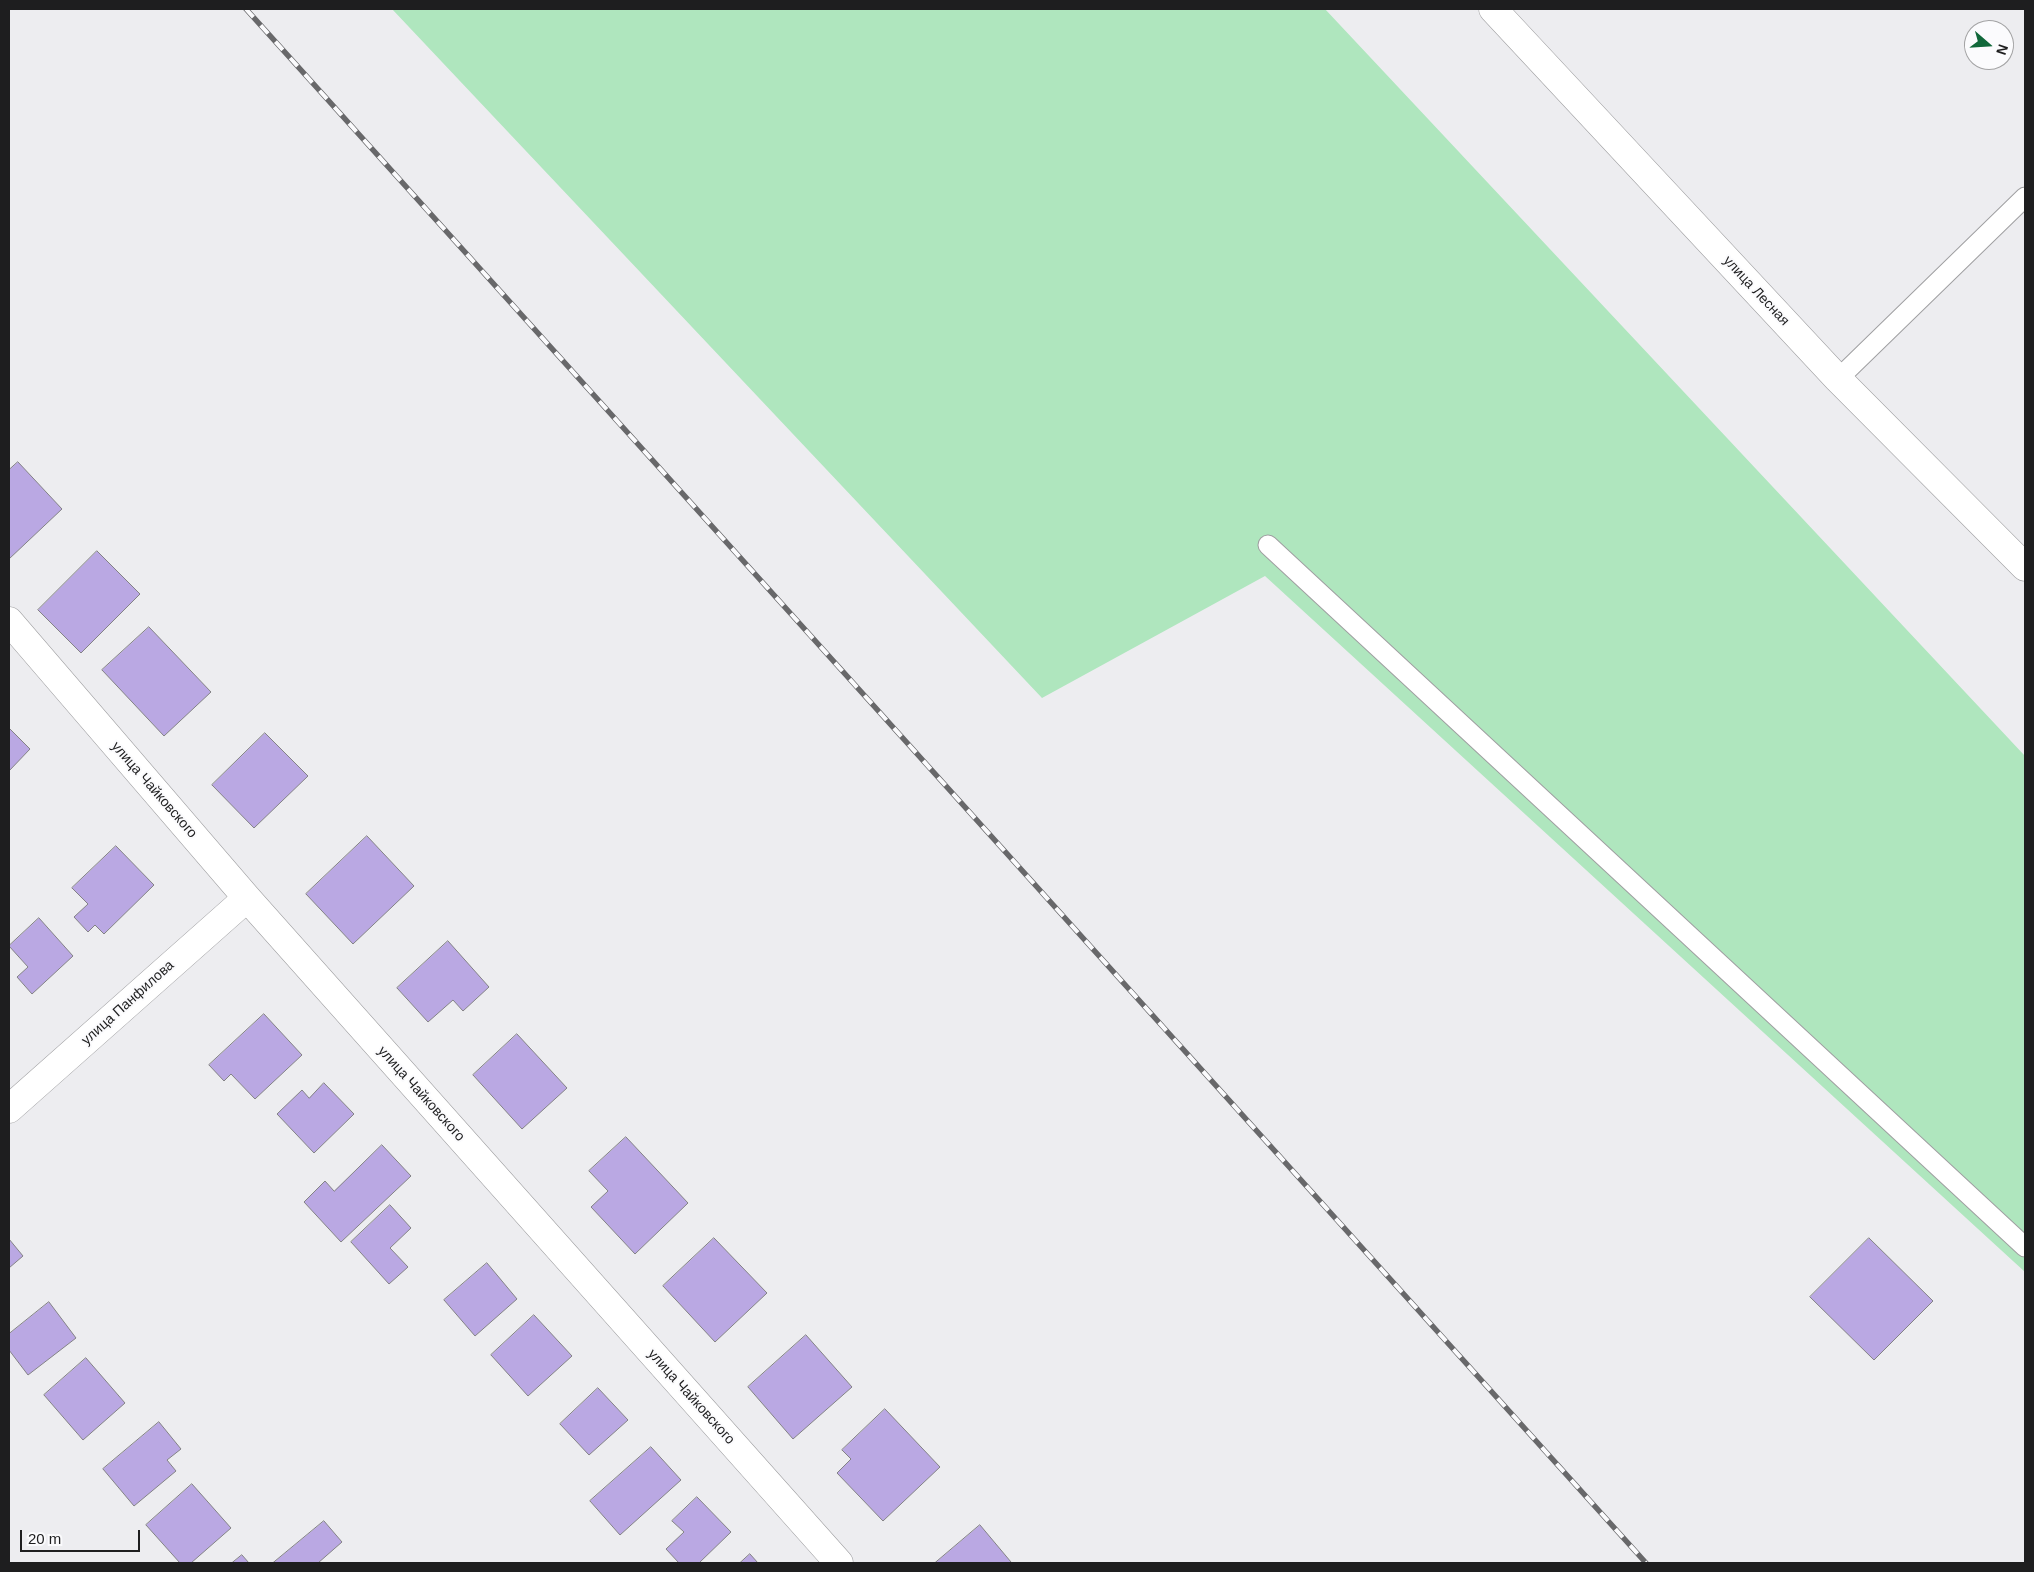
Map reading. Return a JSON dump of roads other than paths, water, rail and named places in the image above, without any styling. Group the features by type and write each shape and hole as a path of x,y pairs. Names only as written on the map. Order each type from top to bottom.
{"street":[{"name":"улица Лесная","path":"1493,9 1838,379 2025,566"},
{"name":"улица Чайковского","path":"9,621 246,898 839,1563"},
{"name":"улица Панфилова","path":"9,1109 246,898"}],"lane":[{"path":"1838,379 2025,197"},
{"path":"1268,546 2025,1247"}],"railway":[{"path":"246,9 1646,1563"}]}
